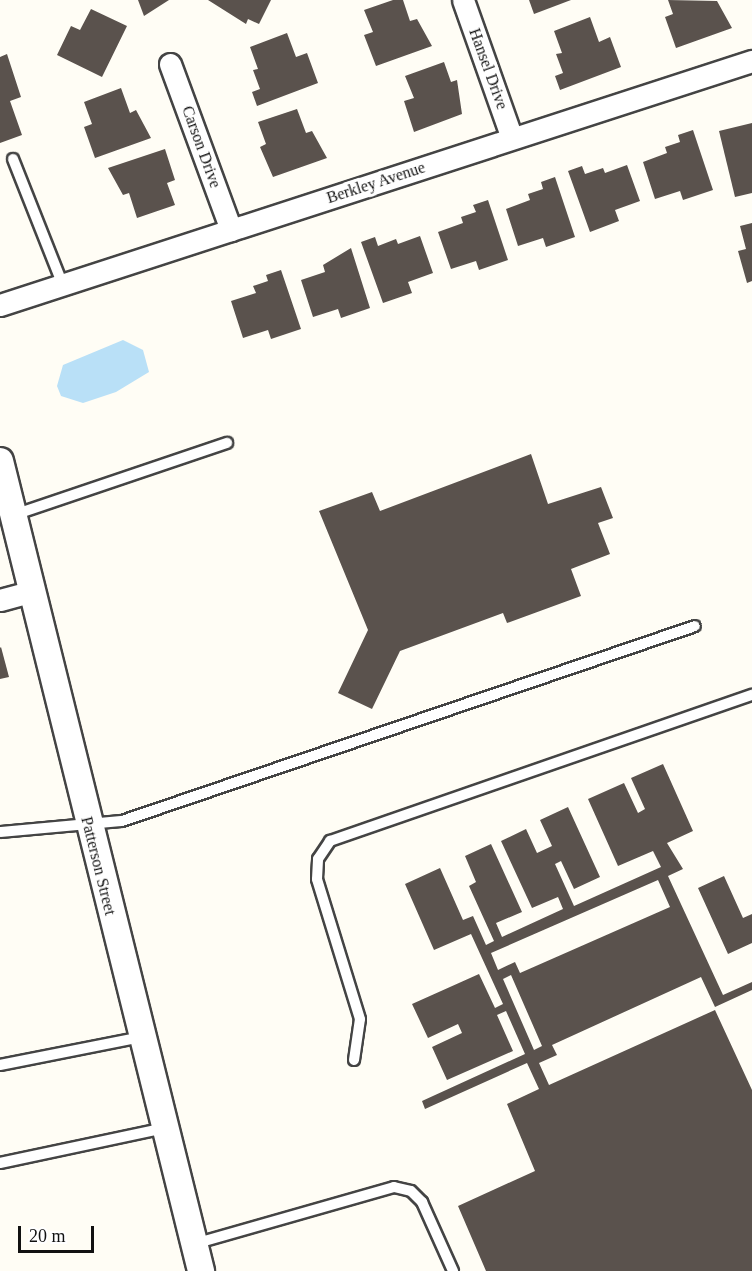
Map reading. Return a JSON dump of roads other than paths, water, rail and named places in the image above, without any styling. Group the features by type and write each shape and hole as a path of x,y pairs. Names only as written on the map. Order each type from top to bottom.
{"street":[{"name":"Hansel Drive","path":"464,0 512,138"},
{"name":"Berkley Avenue","path":"0,306 752,61"},
{"name":"Carson Drive","path":"170,64 231,230"},
{"name":"Patterson Street","path":"0,461 33,591 86,820 201,1271"},
{"path":"0,600 33,591"}],"lane":[{"path":"13,159 63,285"},
{"path":"14,516 227,443"},
{"path":"0,832 86,820 122,821 695,626"},
{"path":"354,1060 360,1019 317,879 318,859 330,841 752,695"},
{"path":"0,1065 142,1036"},
{"path":"0,1163 164,1128"},
{"path":"193,1244 394,1187 411,1191 422,1202 453,1271"}],"water":[{"path":"123,340 143,350 149,372 116,392 83,403 61,396 57,386 63,365"}]}
